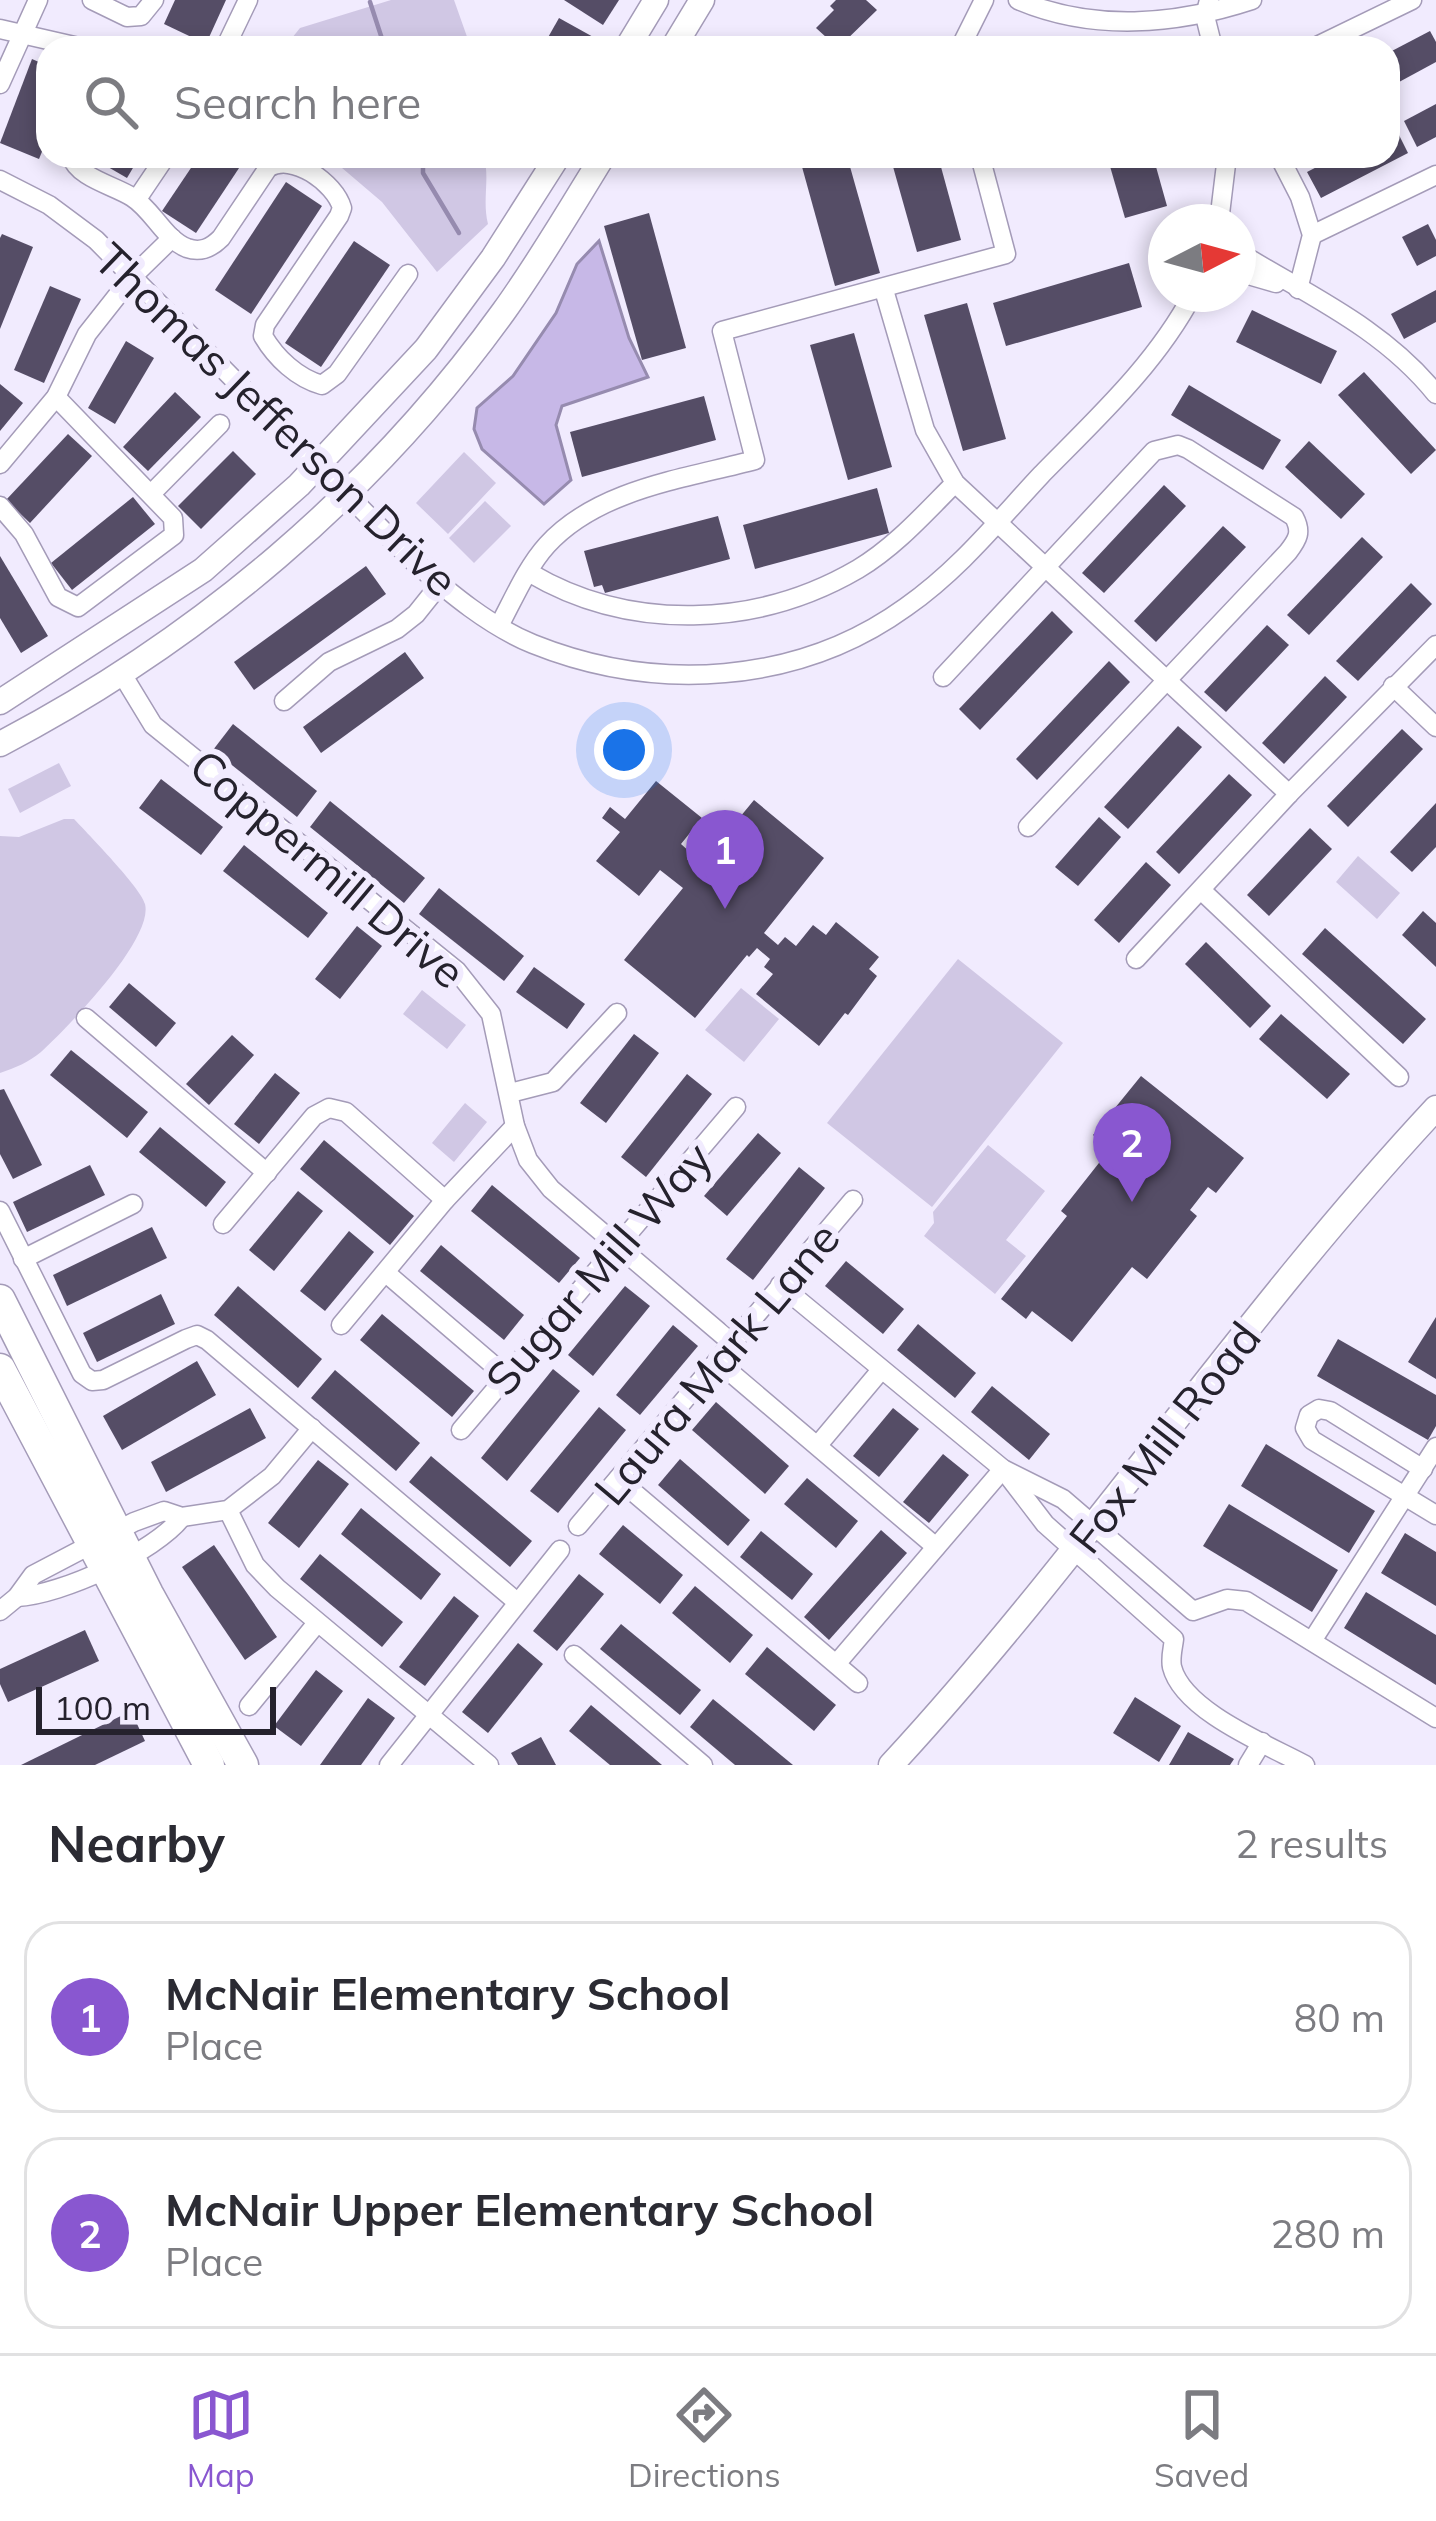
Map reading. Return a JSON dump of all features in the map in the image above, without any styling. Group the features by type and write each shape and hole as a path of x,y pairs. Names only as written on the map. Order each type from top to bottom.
{"main road":[{"path":"0,1300 208,1765"},
{"path":"0,1369 243,1765"}],"street":[{"path":"0,84 10,31 38,0"},
{"path":"92,0 127,17 141,16 154,0"},
{"path":"231,36 248,0"},
{"path":"634,36 656,0"},
{"path":"680,36 702,0"},
{"path":"966,36 984,0"},
{"path":"1018,0 1079,17 1120,22 1252,0"},
{"path":"1338,36 1412,0"},
{"path":"1202,5 1210,36"},
{"path":"78,168 136,200 172,238 193,250 212,247 268,168"},
{"path":"136,200 158,168"},
{"path":"301,168 337,194 343,208 265,325 263,336 293,371 322,385 337,374 408,274"},
{"path":"0,702 203,570 317,465 426,349 550,168"},
{"path":"0,744 122,674 233,595 348,494 446,387 484,337 546,250 596,168"},
{"path":"499,626 543,548 571,521 608,500 755,460 722,331 1006,254 983,168"},
{"path":"1221,204 1226,168"},
{"path":"1285,168 1312,235 1298,289"},
{"path":"1312,235 1436,175"},
{"name":"Thomas Jefferson Drive","path":"0,181 50,205 96,240 440,584 533,644 620,669 693,676 770,667 838,645 889,619 949,574 1000,523 1155,356 1182,312"},
{"path":"0,464 56,397 87,334 132,277 172,238"},
{"path":"1256,263 1340,309 1427,368 1436,394"},
{"path":"1256,277 1298,289"},
{"path":"884,290 925,430 955,483 1288,794"},
{"path":"0,506 24,534 58,597 78,608 174,536 173,518 152,493 56,397"},
{"path":"152,493 220,424"},
{"path":"943,677 1164,446 1188,449 1294,517 1298,539 1028,827"},
{"path":"530,573 554,587 616,608 666,616 720,615 766,607 860,568 955,483"},
{"path":"284,700 329,662 397,629 440,584"},
{"path":"1136,959 1288,794 1436,646"},
{"name":"Coppermill Drive","path":"122,674 153,725 470,985 491,1014 515,1126 528,1160 551,1189 732,1343"},
{"path":"1393,686 1436,727"},
{"path":"1201,890 1399,1077"},
{"path":"510,1093 553,1082 617,1013"},
{"path":"86,1018 267,1173"},
{"name":"Sugar Mill Way","path":"461,1430 736,1106"},
{"path":"223,1224 314,1116 329,1108 338,1108 446,1200"},
{"name":"Fox Mill Road","path":"891,1765 959,1691 1171,1423 1436,1108"},
{"path":"341,1325 515,1126"},
{"name":"Laura Mark Lane","path":"578,1526 853,1200"},
{"path":"23,1258 133,1204"},
{"path":"0,1211 82,1374 92,1381 103,1380 197,1336 207,1340 517,1602"},
{"path":"386,1273 505,1375"},
{"path":"780,1285 1003,1469 1061,1498 1193,1611 1227,1599 1246,1600 1436,1718"},
{"path":"718,1361 936,1547"},
{"path":"818,1445 880,1370"},
{"path":"1423,1469 1330,1411 1319,1409 1309,1415 1305,1428 1312,1440 1436,1515"},
{"path":"0,1611 33,1575 171,1532 182,1517 228,1510 272,1476 312,1427"},
{"path":"1312,1641 1436,1447"},
{"path":"837,1663 1003,1469"},
{"path":"1003,1469 1045,1524 1174,1639 1171,1664 1181,1686 1206,1710 1305,1765"},
{"path":"618,1479 858,1683"},
{"path":"228,1510 255,1564 317,1623 489,1765"},
{"path":"17,1597 42,1596 109,1550"},
{"path":"389,1765 560,1550"},
{"path":"249,1706 317,1623"},
{"path":"574,1654 703,1765"},
{"path":"1247,1765 1262,1742"}],"shaded area":[{"path":"391,0 454,0 467,36 294,36 300,28"},
{"path":"342,168 485,168 488,224 437,272 382,202"},
{"path":"599,241 629,338 648,377 562,406 556,425 571,480 544,504 482,449 474,429 477,408 513,376 556,313 577,264"},
{"path":"464,452 496,483 448,534 416,503"},
{"path":"485,501 511,526 474,563 449,538"},
{"path":"59,763 71,786 20,813 8,789"},
{"path":"74,819 134,886 145,904 144,919 123,960 69,1024 36,1056 0,1073 0,836 19,837"},
{"path":"1358,856 1400,893 1377,919 1336,882"},
{"path":"958,959 1063,1043 932,1207 827,1123"},
{"path":"741,988 779,1019 744,1062 705,1030"},
{"path":"422,990 466,1025 447,1049 403,1014"},
{"path":"465,1103 487,1122 454,1162 432,1143"},
{"path":"988,1145 1045,1191 1006,1240 1026,1256 995,1294 924,1236 934,1223 933,1212"}],"building":[{"path":"175,0 226,0 210,36 189,36 164,24"},
{"path":"564,0 619,0 603,25"},
{"path":"836,0 866,0 877,10 850,36 825,36 816,28 834,10 830,6"},
{"path":"559,18 591,36 549,36"},
{"path":"1430,31 1436,42 1436,62 1400,82 1400,47"},
{"path":"32,59 36,61 36,158 0,143"},
{"path":"1436,104 1436,137 1417,147 1404,121"},
{"path":"110,168 133,168 127,178"},
{"path":"191,168 239,168 196,233 162,211"},
{"path":"802,168 850,168 880,273 835,286"},
{"path":"893,168 941,168 961,240 917,252"},
{"path":"1110,168 1156,168 1166,204 1148,204 1148,211 1125,218"},
{"path":"1315,168 1379,168 1321,198 1307,172"},
{"path":"286,182 322,206 251,314 215,290"},
{"path":"649,213 686,348 642,360 604,226"},
{"path":"1428,224 1436,240 1436,256 1417,266 1402,237"},
{"path":"2,234 33,247 0,329 0,238"},
{"path":"354,241 390,265 321,367 285,343"},
{"path":"1129,263 1142,307 1006,346 993,303"},
{"path":"50,286 81,299 44,383 14,370"},
{"path":"1436,290 1436,322 1404,339 1391,314"},
{"path":"967,303 1006,439 963,451 924,315"},
{"path":"1251,312 1256,312 1337,351 1321,384 1236,342"},
{"path":"854,333 892,467 848,480 810,345"},
{"path":"126,341 154,358 115,424 88,408"},
{"path":"1364,372 1436,450 1411,474 1338,395"},
{"path":"0,384 23,403 0,431"},
{"path":"1189,385 1281,440 1263,470 1171,415"},
{"path":"175,392 201,417 148,471 123,447"},
{"path":"704,396 716,440 582,477 570,432"},
{"path":"68,434 92,456 30,523 6,500"},
{"path":"1309,441 1365,494 1341,519 1285,467"},
{"path":"233,451 256,474 201,529 178,506"},
{"path":"1164,485 1186,506 1104,593 1082,573"},
{"path":"877,488 889,533 755,569 743,525"},
{"path":"133,497 155,524 72,590 51,563"},
{"path":"718,516 730,559 605,593 602,585 594,587 584,551"},
{"path":"1223,526 1246,547 1156,642 1134,621"},
{"path":"1362,537 1383,557 1309,635 1287,615"},
{"path":"0,556 48,636 21,653 0,618"},
{"path":"366,566 386,594 254,690 234,662"},
{"path":"1411,583 1432,604 1358,681 1336,661"},
{"path":"1052,611 1073,632 980,730 959,709"},
{"path":"1267,625 1289,645 1226,712 1204,692"},
{"path":"405,652 424,678 321,753 303,727"},
{"path":"1109,661 1130,682 1037,780 1016,759"},
{"path":"1325,676 1347,697 1284,764 1262,743"},
{"path":"233,724 317,791 297,817 213,750"},
{"path":"1178,726 1202,747 1128,829 1104,807"},
{"path":"1402,729 1423,749 1348,827 1327,806"},
{"path":"1229,774 1252,795 1179,874 1156,852"},
{"path":"161,779 223,827 201,855 139,808"},
{"path":"656,781 702,818 681,844 692,854 687,859 698,868 754,800 824,858 764,933 778,945 785,937 796,946 813,925 826,935 836,922 879,957 869,969 877,976 819,1046 756,994 773,974 764,967 770,959 757,948 695,1018 624,960 683,888 660,870 639,896 596,861 620,832 602,818 610,807 625,819"},
{"path":"330,801 425,878 404,903 310,827"},
{"path":"1436,803 1436,847 1412,872 1390,852"},
{"path":"1099,817 1121,837 1078,886 1055,867"},
{"path":"1310,828 1332,849 1269,916 1247,895"},
{"path":"244,845 328,913 308,938 223,871"},
{"path":"1146,862 1171,885 1119,943 1094,920"},
{"path":"439,888 524,956 504,981 419,914"},
{"path":"1423,911 1436,923 1436,967 1402,935"},
{"path":"357,926 382,946 340,999 315,979"},
{"path":"1325,928 1426,1019 1403,1044 1302,954"},
{"path":"1206,942 1271,1006 1250,1028 1185,964"},
{"path":"534,967 585,1004 567,1029 516,992"},
{"path":"129,983 176,1023 156,1047 109,1007"},
{"path":"1281,1014 1350,1074 1327,1099 1259,1039"},
{"path":"634,1034 659,1053 606,1123 580,1103"},
{"path":"232,1035 254,1055 209,1105 186,1084"},
{"path":"71,1050 148,1112 127,1138 50,1075"},
{"path":"275,1073 300,1093 259,1144 234,1124"},
{"path":"687,1074 712,1094 646,1177 621,1157"},
{"path":"1141,1076 1244,1158 1216,1193 1208,1187 1190,1210 1197,1216 1147,1279 1132,1267 1072,1342 1032,1311 1026,1319 1001,1299 1067,1216 1061,1211 1110,1149 1093,1135"},
{"path":"4,1089 42,1165 13,1179 0,1154 0,1090"},
{"path":"160,1127 226,1182 206,1207 139,1152"},
{"path":"758,1133 781,1153 727,1216 704,1196"},
{"path":"324,1140 414,1216 390,1245 300,1169"},
{"path":"90,1165 105,1195 27,1232 13,1202"},
{"path":"799,1167 825,1188 753,1280 726,1259"},
{"path":"492,1185 580,1258 559,1283 471,1211"},
{"path":"298,1191 323,1211 274,1271 249,1250"},
{"path":"152,1227 167,1258 67,1306 53,1275"},
{"path":"349,1231 374,1252 325,1311 300,1291"},
{"path":"441,1245 524,1315 504,1340 420,1271"},
{"path":"846,1261 904,1309 883,1334 825,1286"},
{"path":"238,1286 322,1359 298,1388 214,1315"},
{"path":"625,1286 650,1306 593,1376 568,1355"},
{"path":"161,1294 175,1324 97,1362 83,1333"},
{"path":"382,1314 474,1391 452,1417 360,1340"},
{"path":"1436,1317 1436,1379 1408,1362"},
{"path":"918,1324 976,1373 955,1398 897,1350"},
{"path":"673,1325 698,1346 640,1415 616,1395"},
{"path":"1338,1339 1436,1395 1436,1426 1428,1440 1317,1376"},
{"path":"197,1361 216,1395 122,1450 103,1416"},
{"path":"553,1369 580,1391 507,1481 481,1458"},
{"path":"335,1370 420,1443 396,1471 311,1398"},
{"path":"992,1386 1050,1434 1029,1460 971,1412"},
{"path":"716,1402 789,1466 765,1494 692,1430"},
{"path":"599,1407 626,1430 558,1513 530,1491"},
{"path":"250,1408 266,1438 166,1492 151,1462"},
{"path":"893,1408 919,1429 879,1477 853,1456"},
{"path":"1266,1444 1375,1511 1349,1553 1241,1486"},
{"path":"943,1454 969,1475 929,1523 903,1502"},
{"path":"431,1456 532,1541 510,1567 409,1482"},
{"path":"680,1459 750,1520 728,1546 658,1485"},
{"path":"318,1460 349,1484 299,1548 268,1523"},
{"path":"807,1478 858,1521 836,1548 784,1504"},
{"path":"1229,1504 1338,1570 1312,1612 1203,1546"},
{"path":"361,1508 441,1574 421,1600 341,1534"},
{"path":"623,1525 683,1575 660,1604 599,1554"},
{"path":"881,1530 907,1553 829,1640 804,1617"},
{"path":"761,1531 813,1574 792,1600 740,1557"},
{"path":"1405,1533 1436,1552 1436,1606 1381,1573"},
{"path":"214,1545 277,1637 245,1660 182,1567"},
{"path":"320,1554 403,1622 382,1647 300,1579"},
{"path":"579,1574 604,1594 557,1651 533,1631"},
{"path":"695,1586 753,1635 730,1663 672,1613"},
{"path":"1366,1592 1436,1635 1436,1685 1344,1628"},
{"path":"454,1596 479,1616 425,1686 399,1667"},
{"path":"621,1624 701,1690 680,1715 600,1649"},
{"path":"85,1630 99,1661 8,1702 0,1669"},
{"path":"518,1643 543,1664 488,1733 462,1712"},
{"path":"767,1647 836,1705 814,1731 745,1674"},
{"path":"316,1670 343,1691 301,1746 274,1726"},
{"path":"1135,1697 1181,1726 1159,1762 1113,1733"},
{"path":"368,1698 395,1718 361,1765 320,1765"},
{"path":"713,1699 793,1765 735,1765 690,1727"},
{"path":"591,1705 662,1765 610,1765 569,1731"},
{"path":"131,1711 145,1741 95,1765 21,1765"},
{"path":"1188,1732 1234,1759 1230,1765 1169,1765"},
{"path":"541,1737 556,1765 518,1765 511,1753"}],"waterway":[{"path":"370,2 381,36"},
{"path":"423,168 459,233"}],"place":[{"name":"McNair Elementary School","path":"725,909"},
{"name":"McNair Upper Elementary School","path":"1132,1202"}]}
